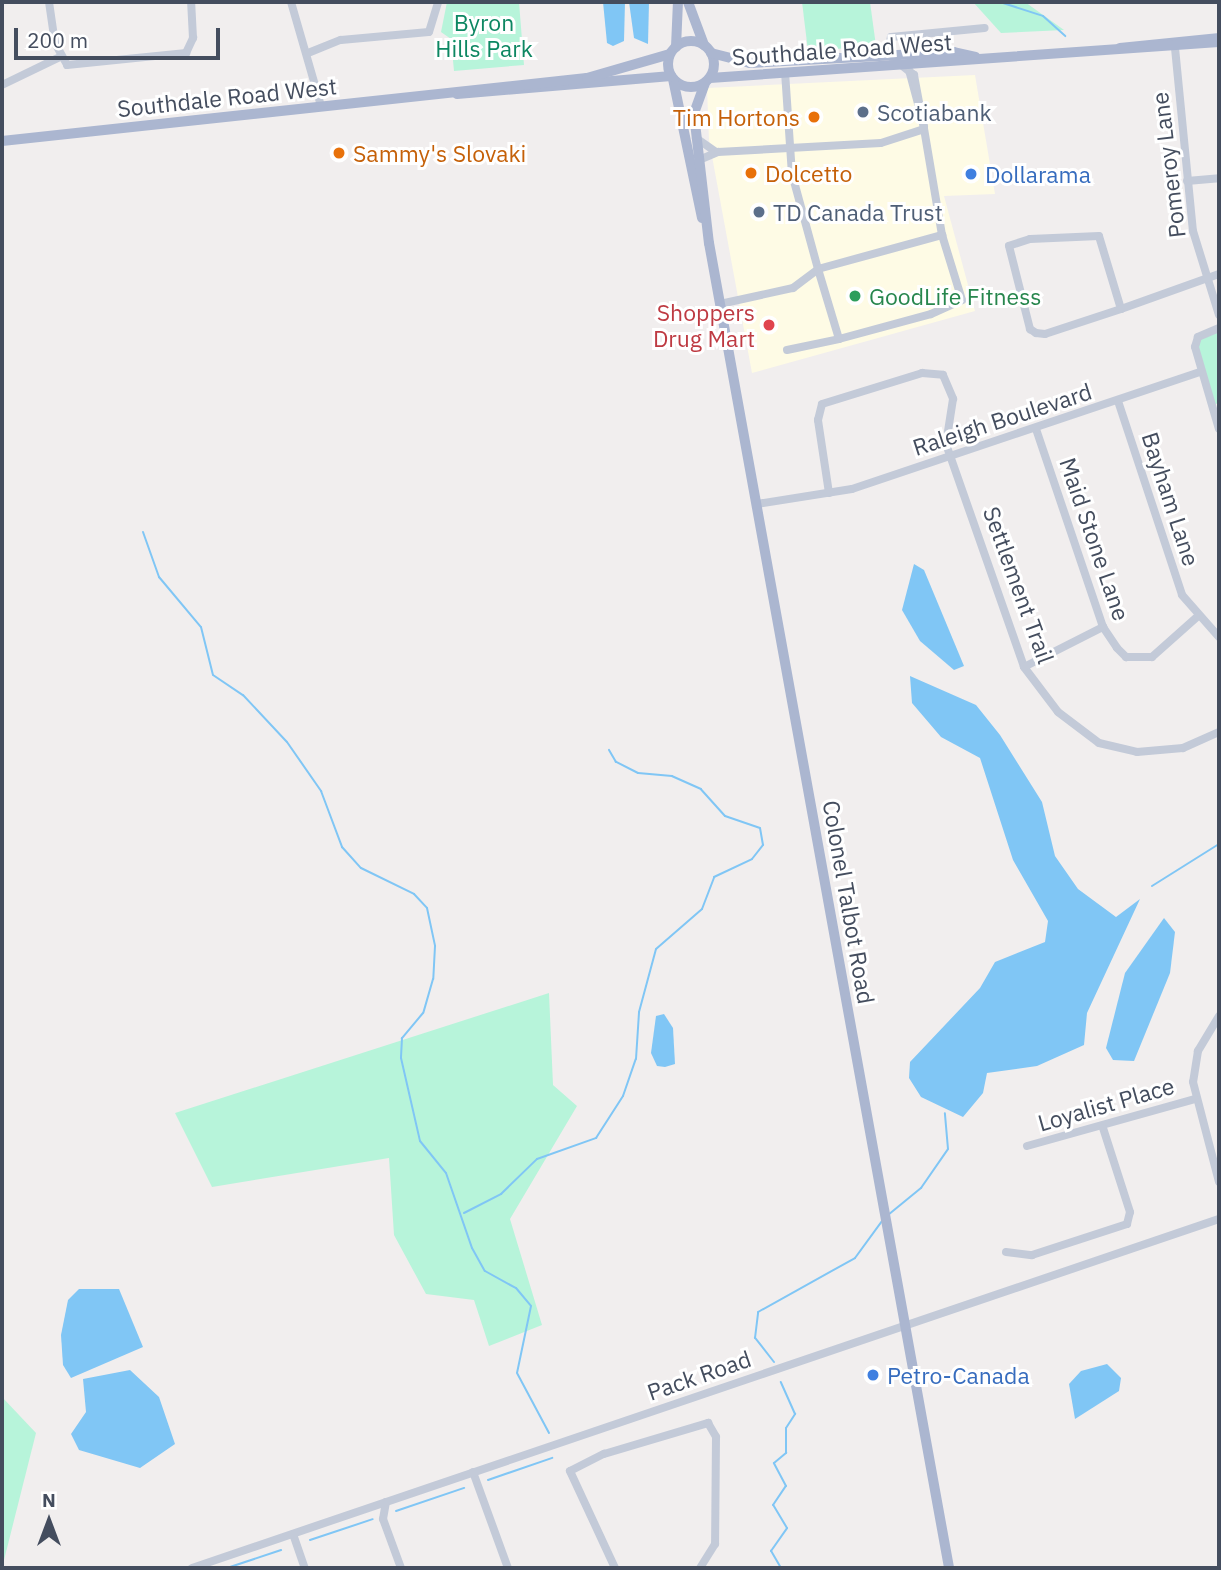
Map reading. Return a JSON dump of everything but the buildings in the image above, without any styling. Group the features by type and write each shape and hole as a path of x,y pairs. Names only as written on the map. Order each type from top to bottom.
{"main road":[{"path":"673,50 678,2"},
{"path":"688,2 708,49"},
{"name":"Southdale Road West","path":"1120,48 1175,48 1219,40"},
{"name":"Southdale Road West","path":"2,141 457,94 672,77 691,87 707,80 785,72 908,68 975,57 1219,40"},
{"name":"Southdale Road West","path":"457,94 621,72 673,50 708,49 750,63 954,52 975,57"},
{"name":"Colonel Talbot Road","path":"708,49 707,80 695,102 696,138 709,243"},
{"name":"Colonel Talbot Road","path":"673,50 672,77 709,243 949,1568"}],"street":[{"path":"49,2 60,57 67,65 186,53 194,38 191,2"},
{"path":"291,2 308,53 321,106"},
{"path":"308,53 341,40 429,32 438,2"},
{"path":"787,350 839,339 962,300 942,235 924,128 908,68 888,55 891,37 985,28"},
{"name":"Pomeroy Lane","path":"1175,48 1187,181 1205,279 1219,315"},
{"path":"2,85 60,57"},
{"path":"785,72 790,146 818,269 839,339"},
{"path":"699,160 716,152 881,143 924,128"},
{"path":"696,138 716,152"},
{"path":"1187,181 1219,178"},
{"path":"720,304 793,288 818,269 942,235"},
{"path":"1121,309 1099,236 1030,239 1009,246 1036,333 1121,309 1219,274"},
{"path":"1219,328 1198,337 1200,372 1215,404 1219,429"},
{"name":"Raleigh Boulevard","path":"757,504 829,493 1036,429 1200,372"},
{"name":"Settlement Trail","path":"829,493 818,411 840,396 922,373 943,375 953,394 945,435 1024,667 1058,712 1099,743 1157,754 1219,732"},
{"name":"Bayham Lane","path":"1118,401 1182,595 1196,618 1219,637"},
{"name":"Maid Stone Lane","path":"1036,429 1103,627 1126,657 1142,659 1166,648 1196,618"},
{"path":"1024,667 1103,627"},
{"path":"1219,1016 1198,1051 1195,1099 1219,1182"},
{"name":"Loyalist Place","path":"1027,1146 1103,1128 1195,1099"},
{"path":"1006,1252 1032,1255 1127,1224 1130,1212 1103,1128"},
{"name":"Pack Road","path":"191,1568 1219,1219"},
{"path":"615,1568 570,1471 708,1423 716,1437 715,1544 700,1568"},
{"path":"473,1472 508,1568"},
{"path":"386,1502 383,1520 401,1568"},
{"path":"293,1534 305,1568"}],"shaded area":[{"path":"975,75 995,194 944,196 975,311 752,373 709,140 707,88"}],"green space":[{"name":"Byron Hills Park","path":"447,2 519,2 524,65 454,71 451,39 441,32"},
{"path":"802,2 870,2 876,46 808,51"},
{"path":"973,2 1025,2 1064,30 1001,33"},
{"path":"1219,328 1219,403 1212,405 1200,372 1198,337"},
{"path":"549,993 553,1085 577,1106 510,1219 542,1325 489,1346 474,1300 426,1294 394,1235 389,1158 212,1187 175,1113"},
{"path":"2,1397 36,1433 2,1568"}],"water":[{"path":"603,2 625,2 624,41 613,46 607,43"},
{"path":"629,2 649,2 648,44 634,38"},
{"path":"914,564 924,570 964,666 954,670 920,641 902,610"},
{"path":"910,676 976,705 1000,735 1042,802 1055,856 1078,889 1116,917 1140,899 1087,1013 1084,1045 1037,1066 987,1073 983,1093 963,1117 921,1097 909,1078 910,1062 980,988 995,962 1045,942 1048,921 1013,860 980,758 941,737 912,703"},
{"path":"1164,918 1175,932 1170,973 1134,1061 1113,1060 1106,1048 1125,973"},
{"path":"664,1014 673,1028 675,1064 665,1067 657,1066 651,1053 656,1016"},
{"path":"79,1289 119,1289 143,1347 71,1378 63,1365 61,1335 68,1300"},
{"path":"1107,1364 1121,1378 1119,1391 1075,1419 1069,1384 1081,1371"},
{"path":"130,1370 159,1397 175,1444 140,1468 79,1450 71,1434 86,1412 83,1379"}],"waterway":[{"path":"1000,2 1043,16 1065,36"},
{"path":"143,532 159,577 201,627 213,675 243,695 287,742 321,791 342,847 361,868 414,894 427,908 435,946 433,979 423,1013 402,1038 401,1058 420,1141 446,1173 472,1248 485,1271 516,1288 531,1306 517,1373 549,1433"},
{"path":"464,1213 501,1194 537,1159 596,1138 623,1096 636,1059 639,1012 656,949 702,909 714,877 752,859 763,845 760,828 725,816 701,789 672,776 638,773 616,762 609,750"},
{"path":"1152,886 1219,844"},
{"path":"888,1215 921,1188 948,1149 945,1113"},
{"path":"774,1362 755,1338 758,1312 855,1258 882,1221"},
{"path":"781,1382 795,1414 786,1428 786,1453 774,1463 786,1486 773,1505 787,1528 771,1551 781,1568"},
{"path":"488,1480 552,1458"},
{"path":"396,1511 464,1488"},
{"path":"310,1540 373,1519"},
{"path":"227,1568 281,1550"}],"place":[{"name":"Scotiabank","path":"863,112"},
{"name":"Tim Hortons","path":"814,117"},
{"name":"Sammy's Slovaki","path":"339,153"},
{"name":"Dolcetto","path":"751,173"},
{"name":"Dollarama","path":"971,174"},
{"name":"TD Canada Trust","path":"759,212"},
{"name":"GoodLife Fitness","path":"855,296"},
{"name":"Shoppers Drug Mart","path":"769,325"},
{"name":"Petro-Canada","path":"873,1375"}]}
